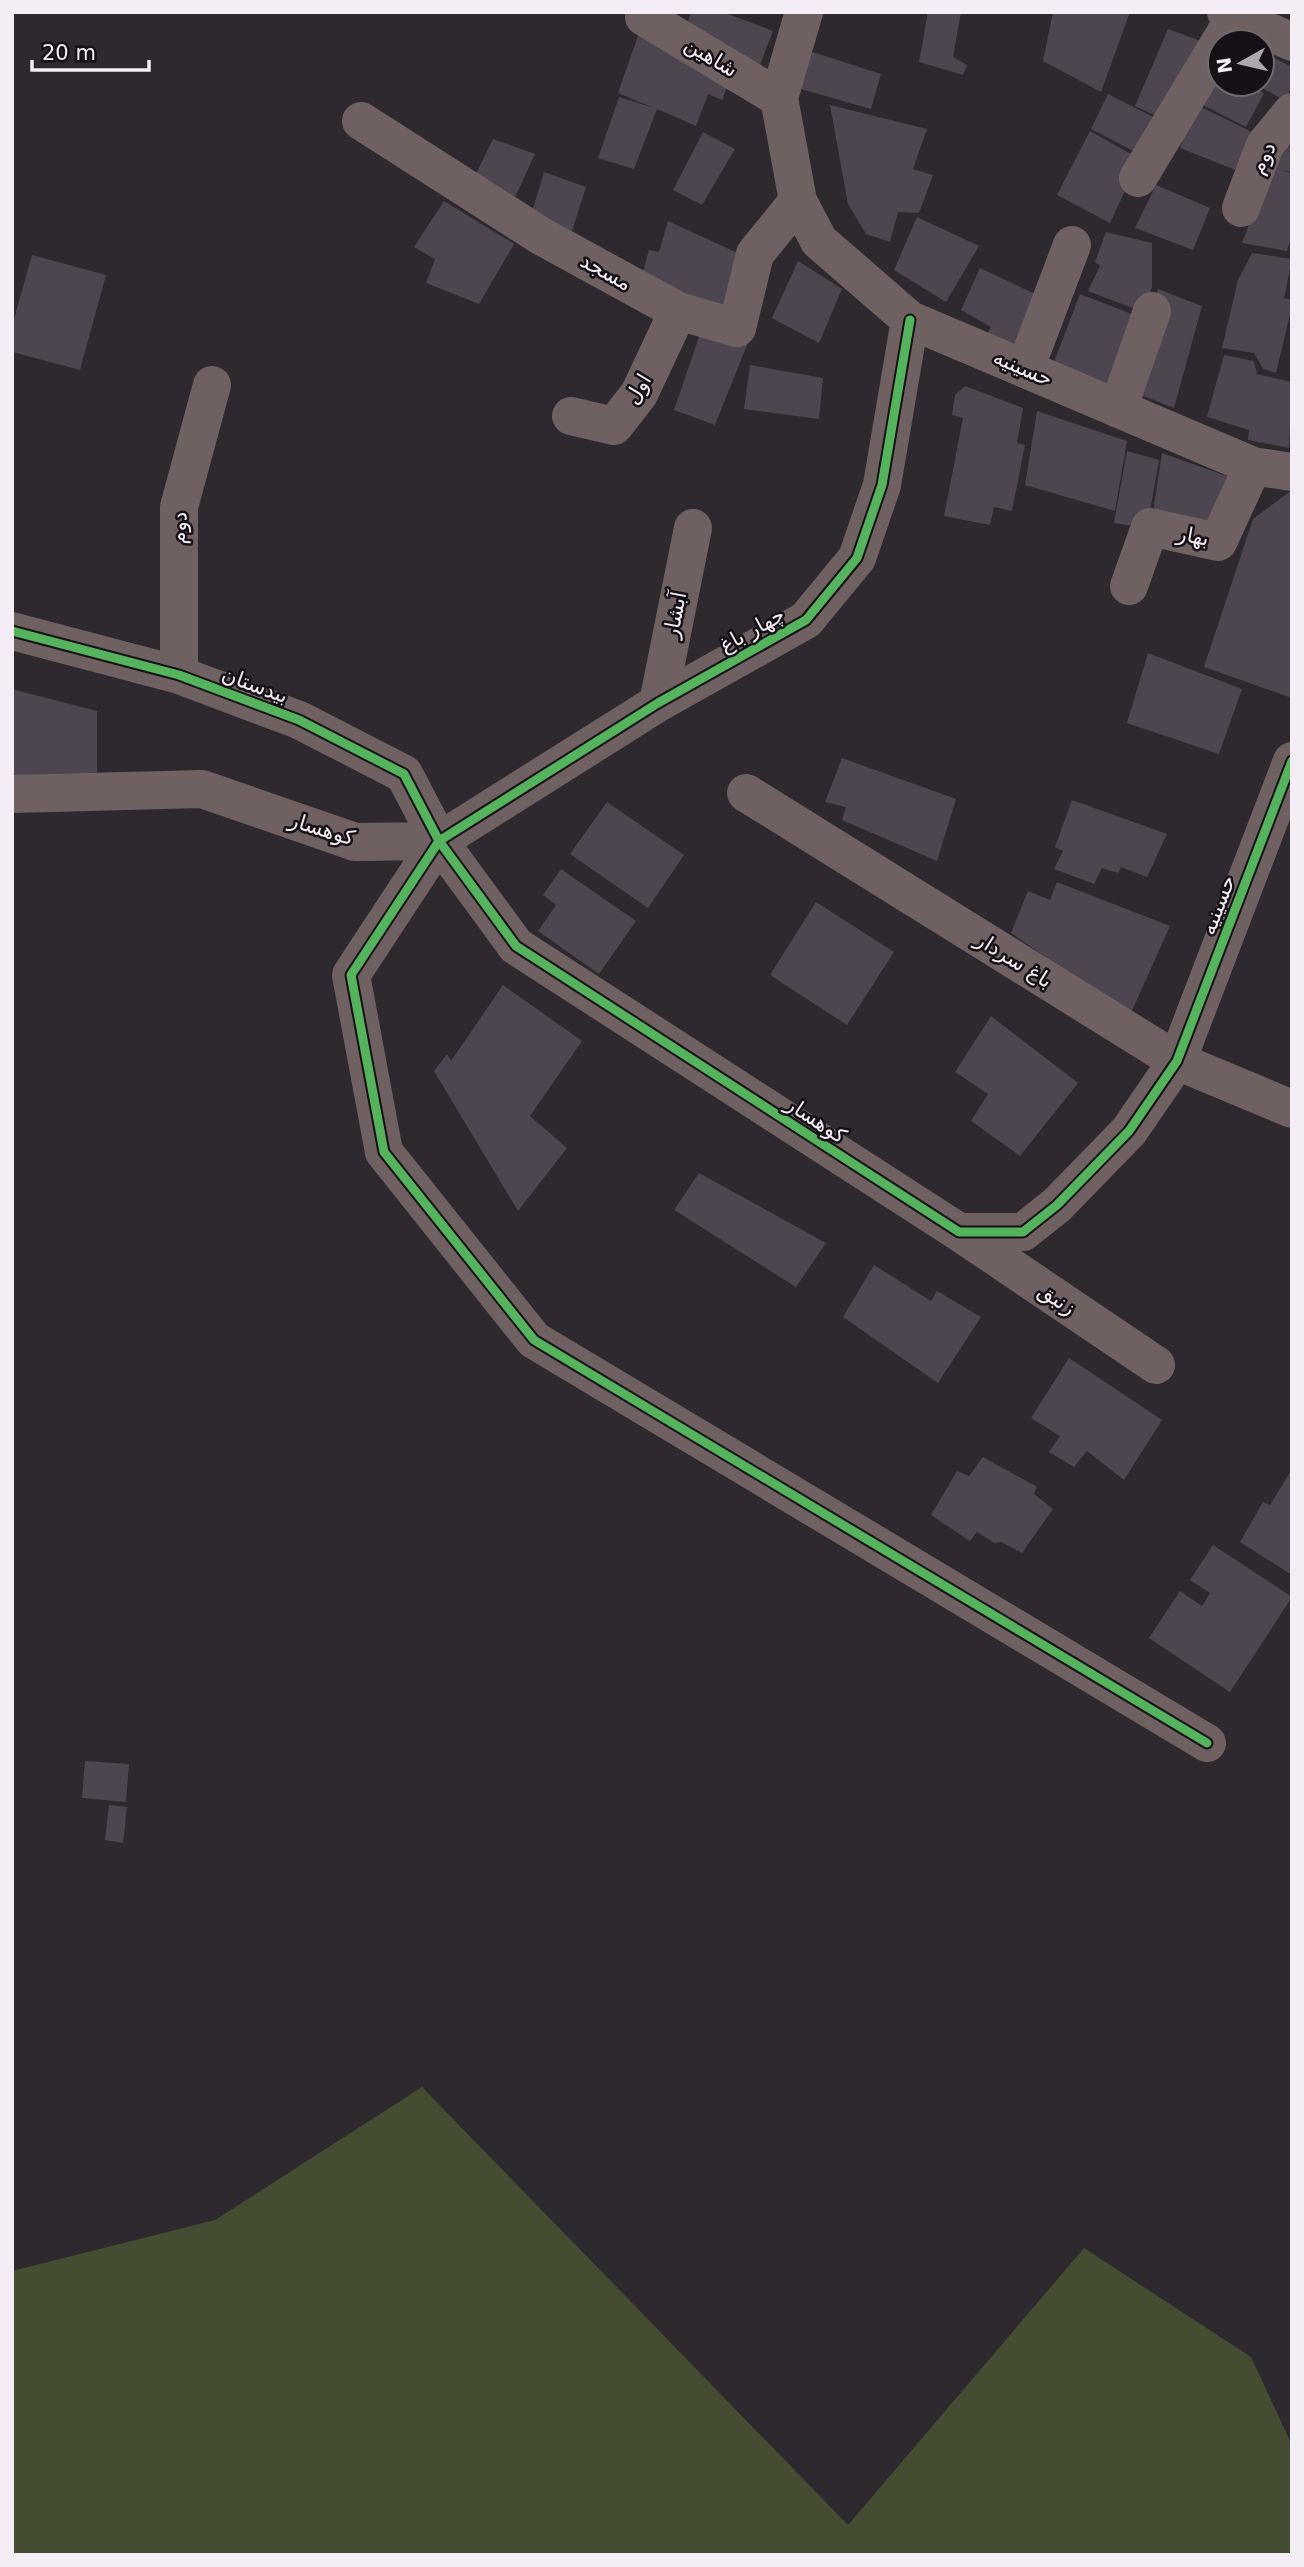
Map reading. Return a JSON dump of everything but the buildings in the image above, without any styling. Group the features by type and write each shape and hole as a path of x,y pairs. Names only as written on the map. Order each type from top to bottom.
{"street":[{"path":"779,97 804,12"},
{"path":"1138,178 1230,15 1292,42"},
{"name":"شاهین","path":"644,17 779,97"},
{"name":"حسینیه","path":"779,97 798,201 819,241 910,320 1253,466 1292,472"},
{"name":"دوم","path":"1241,208 1265,145 1292,112"},
{"name":"مسجد","path":"361,121 541,236 678,311 737,328 755,254 798,201"},
{"path":"1025,369 1072,244"},
{"name":"اول","path":"571,416 614,426 639,394 678,311"},
{"path":"1118,409 1152,311"},
{"name":"چهار باغ","path":"439,841 658,703 806,620 857,558 882,485 910,320"},
{"name":"دوم","path":"179,675 178,507 212,385"},
{"name":"بهار","path":"1129,586 1150,527 1218,542 1253,466"},
{"name":"آبشار","path":"658,703 693,528"},
{"name":"بیدستان","path":"12,631 179,675 299,720 404,775 439,841"},
{"name":"حسینیه","path":"1177,1061 1292,761"},
{"name":"کوهسار","path":"12,794 202,789 355,842 439,841 516,947 959,1232"},
{"name":"باغ سردار","path":"746,793 1177,1061 1292,1109"},
{"path":"439,841 351,975 384,1152 534,1340 1207,1743"},
{"path":"959,1232 1023,1232 1057,1205 1129,1131 1177,1061"},
{"name":"زنبق","path":"959,1232 1156,1366"}],"green space":[{"path":"422,2087 848,2525 1084,2248 1251,2357 1292,2445 1292,2555 12,2555 12,2271 215,2220"}],"cycle path":[{"path":"910,320 882,485 857,558 806,620 658,703 439,841 351,975 384,1152 534,1340 1207,1743"},
{"path":"12,631 179,675 299,720 404,774 439,841 516,946 959,1232 1023,1232 1057,1205 1129,1131 1177,1061 1292,761"}]}
